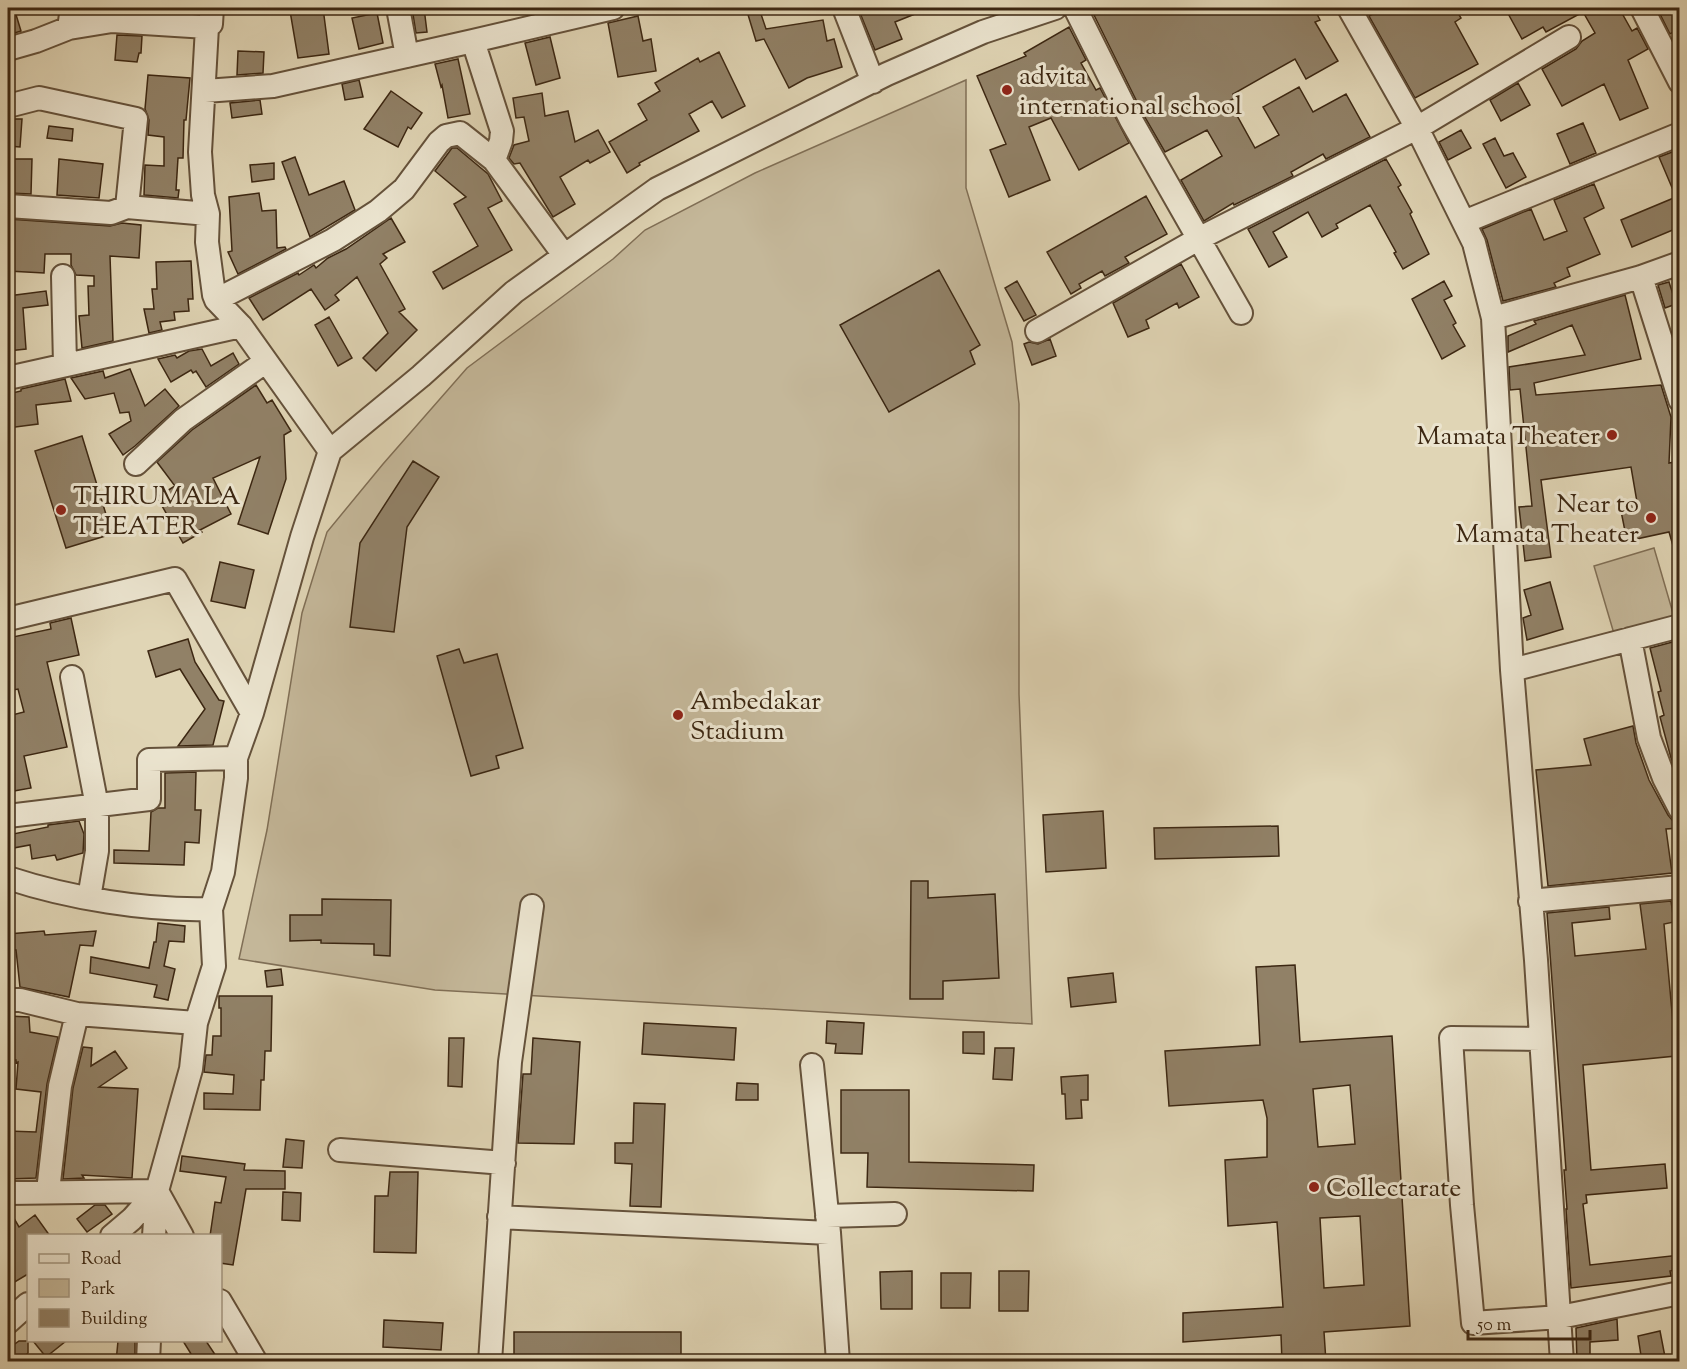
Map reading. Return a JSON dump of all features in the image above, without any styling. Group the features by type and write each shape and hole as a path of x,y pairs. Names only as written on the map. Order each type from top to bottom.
{"street":[{"path":"398,8 407,56"},
{"path":"844,8 873,82"},
{"path":"983,32 1003,8"},
{"path":"154,1234 157,1191 191,1069 196,1023 214,966 211,909 223,872 236,778 236,758 252,714 302,537 330,451 421,376 514,292 657,189 873,82 983,32 1055,8"},
{"path":"1075,8 1131,120 1241,313"},
{"path":"1642,8 1680,82"},
{"path":"205,91 273,86 473,42 598,9"},
{"path":"1356,10 1474,243 1493,318 1512,670 1541,1039 1562,1362"},
{"path":"8,50 36,42 71,18 112,21 209,17 200,152 203,195 208,214 208,252 216,300 241,326 330,451"},
{"path":"1037,331 1200,238 1417,128 1569,37"},
{"path":"473,42 502,131 494,160"},
{"path":"8,106 39,98 136,119 127,207"},
{"path":"216,300 333,240 378,210 404,189 439,141 446,136 460,133 494,160 564,255"},
{"path":"1464,222 1680,134"},
{"path":"8,206 111,213 127,207 208,214"},
{"path":"1493,318 1641,277 1680,263"},
{"path":"63,276 64,365"},
{"path":"1641,277 1680,400"},
{"path":"8,378 241,326"},
{"path":"136,464 183,420 265,362"},
{"path":"8,619 176,579 252,714"},
{"path":"1512,670 1680,626"},
{"path":"1630,639 1649,738 1664,778 1680,810"},
{"path":"72,677 97,806 97,851 89,898"},
{"path":"8,816 149,799 149,760 236,758"},
{"path":"8,878 34,887 89,898 177,910 211,909"},
{"path":"1530,901 1680,887"},
{"path":"490,1362 510,1062 532,906"},
{"path":"8,1000 20,1000 77,1014 196,1023"},
{"path":"48,1191 60,1086 77,1014"},
{"path":"1541,1039 1451,1038 1461,1193 1473,1323 1560,1317 1680,1293"},
{"path":"812,1065 828,1225 838,1362"},
{"path":"340,1150 504,1163"},
{"path":"8,1193 157,1191"},
{"path":"114,1234 132,1219 157,1191"},
{"path":"157,1191 181,1234"},
{"path":"499,1217 828,1225 895,1214"},
{"path":"222,1304 256,1362"},
{"path":"8,1322 27,1305"},
{"path":"148,1362 149,1342"}],"green space":[{"path":"966,80 966,188 1012,342 1019,404 1019,694 1032,1024 435,990 239,959 267,830 302,613 327,532 383,464 467,368 613,259 645,230 755,173"},
{"path":"1654,548 1675,620 1615,637 1594,566"}],"building":[{"path":"8,8 14,8 21,31 8,35"},
{"path":"323,8 329,54 298,58 290,11"},
{"path":"412,8 424,8 427,32 416,33"},
{"path":"746,8 759,8 766,29 823,20 827,41 834,39 842,67 807,78 789,88 764,39 756,41"},
{"path":"858,8 930,8 895,22 902,39 875,50"},
{"path":"1099,8 1314,8 1320,20 1315,22 1338,61 1306,79 1295,59 1233,94 1235,98 1229,101 1255,148 1279,135 1263,107 1299,87 1313,112 1346,94 1370,137 1326,159 1323,154 1291,172 1293,176 1234,205 1233,203 1204,221 1181,180 1222,156 1207,130 1165,152 1143,114 1092,11"},
{"path":"1384,8 1455,8 1461,18 1455,22 1478,64 1415,98 1369,16"},
{"path":"1505,8 1619,8 1632,31 1637,28 1648,49 1628,60 1648,108 1620,120 1604,84 1562,106 1542,69 1576,49 1582,41 1595,33 1583,12 1546,32 1543,27 1522,39"},
{"path":"1672,8 1680,8 1680,28 1670,34 1660,14"},
{"path":"377,13 383,43 359,49 352,18"},
{"path":"638,16 643,41 651,39 656,71 618,77 608,23"},
{"path":"1069,27 1086,60 1081,63 1096,90 1100,88 1129,143 1079,170 1051,118 1029,127 1050,180 1009,197 990,150 1006,144 977,76 1026,56 1024,53"},
{"path":"117,35 142,36 141,53 139,53 137,62 115,60"},
{"path":"550,37 560,78 536,85 525,43"},
{"path":"238,51 264,52 263,73 237,75"},
{"path":"719,52 745,106 722,118 712,101 689,114 699,131 639,163 640,165 627,173 609,142 647,120 638,104 660,91 655,83 698,58 700,62"},
{"path":"458,59 470,114 448,118 442,85 441,87 435,64"},
{"path":"148,75 190,78 186,120 184,120 183,158 178,158 176,190 179,190 178,198 144,195 145,165 164,166 164,137 148,135 149,120 145,109"},
{"path":"359,80 363,97 345,100 342,84"},
{"path":"1518,83 1530,105 1501,121 1490,100"},
{"path":"391,91 422,113 411,129 408,127 398,147 364,129"},
{"path":"542,93 545,116 568,111 575,142 598,130 610,152 590,163 588,160 560,177 575,204 553,217 520,163 514,164 509,158 514,145 529,141 524,117 516,118 513,98"},
{"path":"260,100 262,114 232,118 230,103"},
{"path":"8,119 22,119 20,147 8,146"},
{"path":"1583,123 1596,153 1570,164 1557,134"},
{"path":"49,126 73,129 72,141 47,138"},
{"path":"1461,130 1471,148 1448,160 1439,142"},
{"path":"1495,138 1504,156 1513,153 1526,177 1506,188 1483,144"},
{"path":"452,148 457,148 488,174 502,201 488,208 512,250 443,289 433,272 478,246 454,204 466,197 435,171"},
{"path":"1680,149 1680,227 1632,247 1621,220 1676,197 1659,157"},
{"path":"295,157 309,195 344,181 355,210 310,237 282,162"},
{"path":"9,159 32,159 31,194 9,193"},
{"path":"59,159 103,164 99,198 57,195"},
{"path":"1386,159 1401,185 1398,187 1412,212 1410,214 1429,254 1403,269 1370,205 1336,224 1338,228 1322,237 1308,212 1273,232 1287,257 1269,267 1248,229"},
{"path":"274,163 274,179 252,182 250,165"},
{"path":"1594,184 1604,208 1584,218 1600,254 1567,268 1570,276 1554,283 1556,287 1503,301 1482,229 1531,209 1544,240 1567,231 1554,200"},
{"path":"259,193 262,211 276,210 277,248 285,247 286,249 238,274 228,252 232,251 229,197"},
{"path":"1146,196 1167,234 1125,257 1129,263 1105,276 1102,271 1079,284 1081,288 1071,294 1047,252"},
{"path":"391,218 405,242 383,254 387,258 380,264 405,309 399,312 417,330 376,371 363,358 388,333 357,277 335,295 339,300 325,310 311,289 263,320 249,298 298,273 299,275 314,265 316,268"},
{"path":"8,219 110,226 122,223 141,225 139,258 110,256 113,341 82,348 79,316 89,315 88,286 94,286 94,276 76,275 71,265 71,254 45,254 44,273 8,271"},
{"path":"191,261 193,299 188,299 189,311 174,312 175,320 160,322 162,330 149,333 144,309 154,309 152,289 157,289 156,262"},
{"path":"1181,264 1199,297 1179,308 1177,303 1146,320 1149,328 1128,337 1113,303"},
{"path":"939,270 980,345 970,351 975,364 889,412 840,325"},
{"path":"1017,281 1036,315 1024,321 1005,288"},
{"path":"1444,281 1452,296 1444,300 1456,323 1453,325 1465,346 1442,359 1412,299"},
{"path":"1669,282 1676,304 1665,308 1658,285"},
{"path":"46,291 48,305 23,308 26,349 8,351 8,296"},
{"path":"1625,295 1641,359 1534,383 1536,395 1661,385 1671,417 1669,463 1680,461 1680,555 1676,556 1669,532 1627,541 1620,506 1637,502 1631,467 1541,480 1551,557 1525,561 1519,507 1532,506 1520,389 1510,390 1509,367 1585,355 1572,325 1508,352 1508,336 1536,324 1534,321"},
{"path":"329,317 352,358 338,366 315,325"},
{"path":"1050,339 1056,356 1032,365 1024,344 1029,342 1038,344"},
{"path":"202,349 211,366 233,353 239,364 206,387 196,371 193,373 191,370 171,382 158,359 175,355 177,358 189,351"},
{"path":"130,369 145,406 165,389 179,406 123,455 109,434 131,421 129,412 120,413 114,393 85,399 71,378 103,371 105,378"},
{"path":"65,379 71,401 36,405 38,424 8,428 8,394"},
{"path":"256,385 267,403 272,400 291,431 284,435 286,479 268,534 238,524 260,457 213,478 231,514 200,530 202,532 183,543 157,497 175,486 157,462 192,430"},
{"path":"82,436 112,534 66,548 35,451"},
{"path":"413,461 439,477 407,527 394,632 350,627 360,543"},
{"path":"220,562 254,570 245,608 211,601"},
{"path":"1550,582 1563,629 1527,640 1523,618 1531,615 1524,590"},
{"path":"71,618 79,655 47,662 67,747 24,756 31,788 8,792 8,716 24,712 18,689 8,691 8,638 51,629 50,623"},
{"path":"188,639 195,662 219,700 224,701 213,745 178,746 205,709 180,669 156,677 148,651"},
{"path":"1680,640 1680,779 1671,758 1660,717 1664,715 1658,692 1661,691 1650,648"},
{"path":"459,649 464,663 497,654 523,748 496,756 499,768 471,776 437,656"},
{"path":"1633,726 1636,743 1649,780 1668,815 1673,821 1680,822 1680,828 1666,829 1672,873 1548,886 1536,770 1591,765 1584,739"},
{"path":"196,772 195,810 201,810 199,843 185,842 184,865 114,863 114,850 149,851 151,812 158,808 165,808 165,773"},
{"path":"1103,811 1106,868 1046,872 1043,815"},
{"path":"79,821 84,834 83,853 57,860 55,855 32,859 30,845 8,849 8,835 48,827 48,825"},
{"path":"1278,826 1279,856 1155,859 1154,828"},
{"path":"911,881 928,881 928,898 995,894 999,978 943,981 943,999 910,999"},
{"path":"322,899 391,900 390,956 374,955 374,944 321,943 321,940 290,941 290,915 322,915"},
{"path":"1671,901 1674,922 1664,924 1676,1056 1583,1065 1591,1170 1665,1164 1667,1188 1586,1195 1587,1203 1583,1204 1590,1265 1680,1255 1680,1269 1670,1271 1671,1276 1571,1288 1564,1170 1566,1170 1547,913 1609,907 1610,919 1572,923 1575,956 1646,949 1640,904"},
{"path":"158,923 185,926 184,942 169,941 164,966 175,969 168,1000 154,997 157,985 90,973 91,957 149,968"},
{"path":"44,931 45,935 96,931 93,946 80,945 69,997 20,987 16,950 8,950 8,934"},
{"name":"Collectarate","path":"1295,965 1300,1042 1392,1036 1410,1326 1324,1332 1326,1362 1282,1362 1281,1335 1183,1342 1183,1313 1283,1307 1277,1222 1228,1226 1225,1160 1267,1157 1267,1118 1263,1100 1169,1106 1165,1051 1260,1045 1256,967","holes":["1350,1085 1355,1144 1318,1147 1313,1089","1360,1216 1364,1285 1324,1288 1320,1218"]},
{"path":"281,969 283,985 267,987 265,971"},
{"path":"1113,973 1116,1002 1071,1007 1068,978"},
{"path":"219,996 272,996 271,1051 265,1051 260,1110 204,1109 204,1093 233,1094 234,1075 204,1072 206,1055 212,1055 213,1036 221,1036"},
{"path":"8,1016 29,1017 30,1032 58,1037 47,1084 36,1178 8,1179 8,1131 36,1132 41,1092 16,1089 18,1062 8,1060"},
{"path":"827,1021 864,1023 862,1054 835,1053 836,1044 826,1043"},
{"path":"644,1023 736,1028 734,1060 642,1054"},
{"path":"963,1032 984,1032 984,1054 963,1053"},
{"path":"449,1038 464,1038 462,1087 448,1086"},
{"path":"533,1038 580,1042 574,1144 518,1143 523,1074 531,1074"},
{"path":"83,1047 92,1048 91,1066 115,1051 127,1068 99,1087 138,1089 132,1178 82,1175 84,1178 63,1179 73,1088"},
{"path":"995,1048 1014,1048 1012,1080 993,1079"},
{"path":"1088,1075 1088,1100 1081,1100 1082,1118 1066,1119 1065,1094 1062,1094 1061,1077"},
{"path":"737,1083 758,1084 758,1100 736,1100"},
{"path":"841,1090 909,1090 909,1162 1034,1165 1033,1191 867,1187 868,1153 841,1153"},
{"path":"634,1103 665,1104 661,1207 630,1206 632,1164 615,1163 615,1143 633,1143"},
{"path":"286,1139 304,1141 302,1168 283,1167"},
{"path":"182,1156 245,1164 244,1170 285,1171 285,1189 246,1189 233,1265 222,1263 222,1234 210,1234 215,1202 221,1203 226,1177 180,1171"},
{"path":"390,1172 418,1172 416,1253 374,1252 375,1196 388,1196"},
{"path":"283,1192 301,1193 300,1221 282,1220"},
{"path":"95,1205 105,1205 112,1214 87,1232 77,1219"},
{"path":"8,1208 19,1227 35,1215 49,1234 27,1234 27,1275 8,1286"},
{"path":"912,1271 912,1309 881,1309 880,1272"},
{"path":"999,1271 1029,1271 1028,1311 999,1311"},
{"path":"941,1273 971,1273 970,1308 941,1308"},
{"path":"1617,1319 1618,1340 1590,1342 1590,1362 1577,1362 1576,1328"},
{"path":"384,1320 443,1323 441,1350 383,1347"},
{"path":"1660,1331 1666,1362 1642,1362 1638,1336"},
{"path":"514,1332 681,1332 681,1362 514,1362"},
{"path":"19,1341 28,1342 28,1353 17,1362 8,1362 8,1349"},
{"path":"34,1342 65,1342 46,1357"},
{"path":"118,1342 135,1342 135,1362 116,1362"},
{"path":"184,1342 207,1342 220,1362 196,1362"}],"place":[{"name":"advita international school","path":"1007,90"},
{"name":"Mamata Theater","path":"1612,435"},
{"name":"THIRUMALA THEATER","path":"61,510"},
{"name":"Near to Mamata Theater","path":"1651,518"},
{"name":"Ambedakar Stadium","path":"678,715"},
{"name":"Collectarate","path":"1314,1187"}]}
